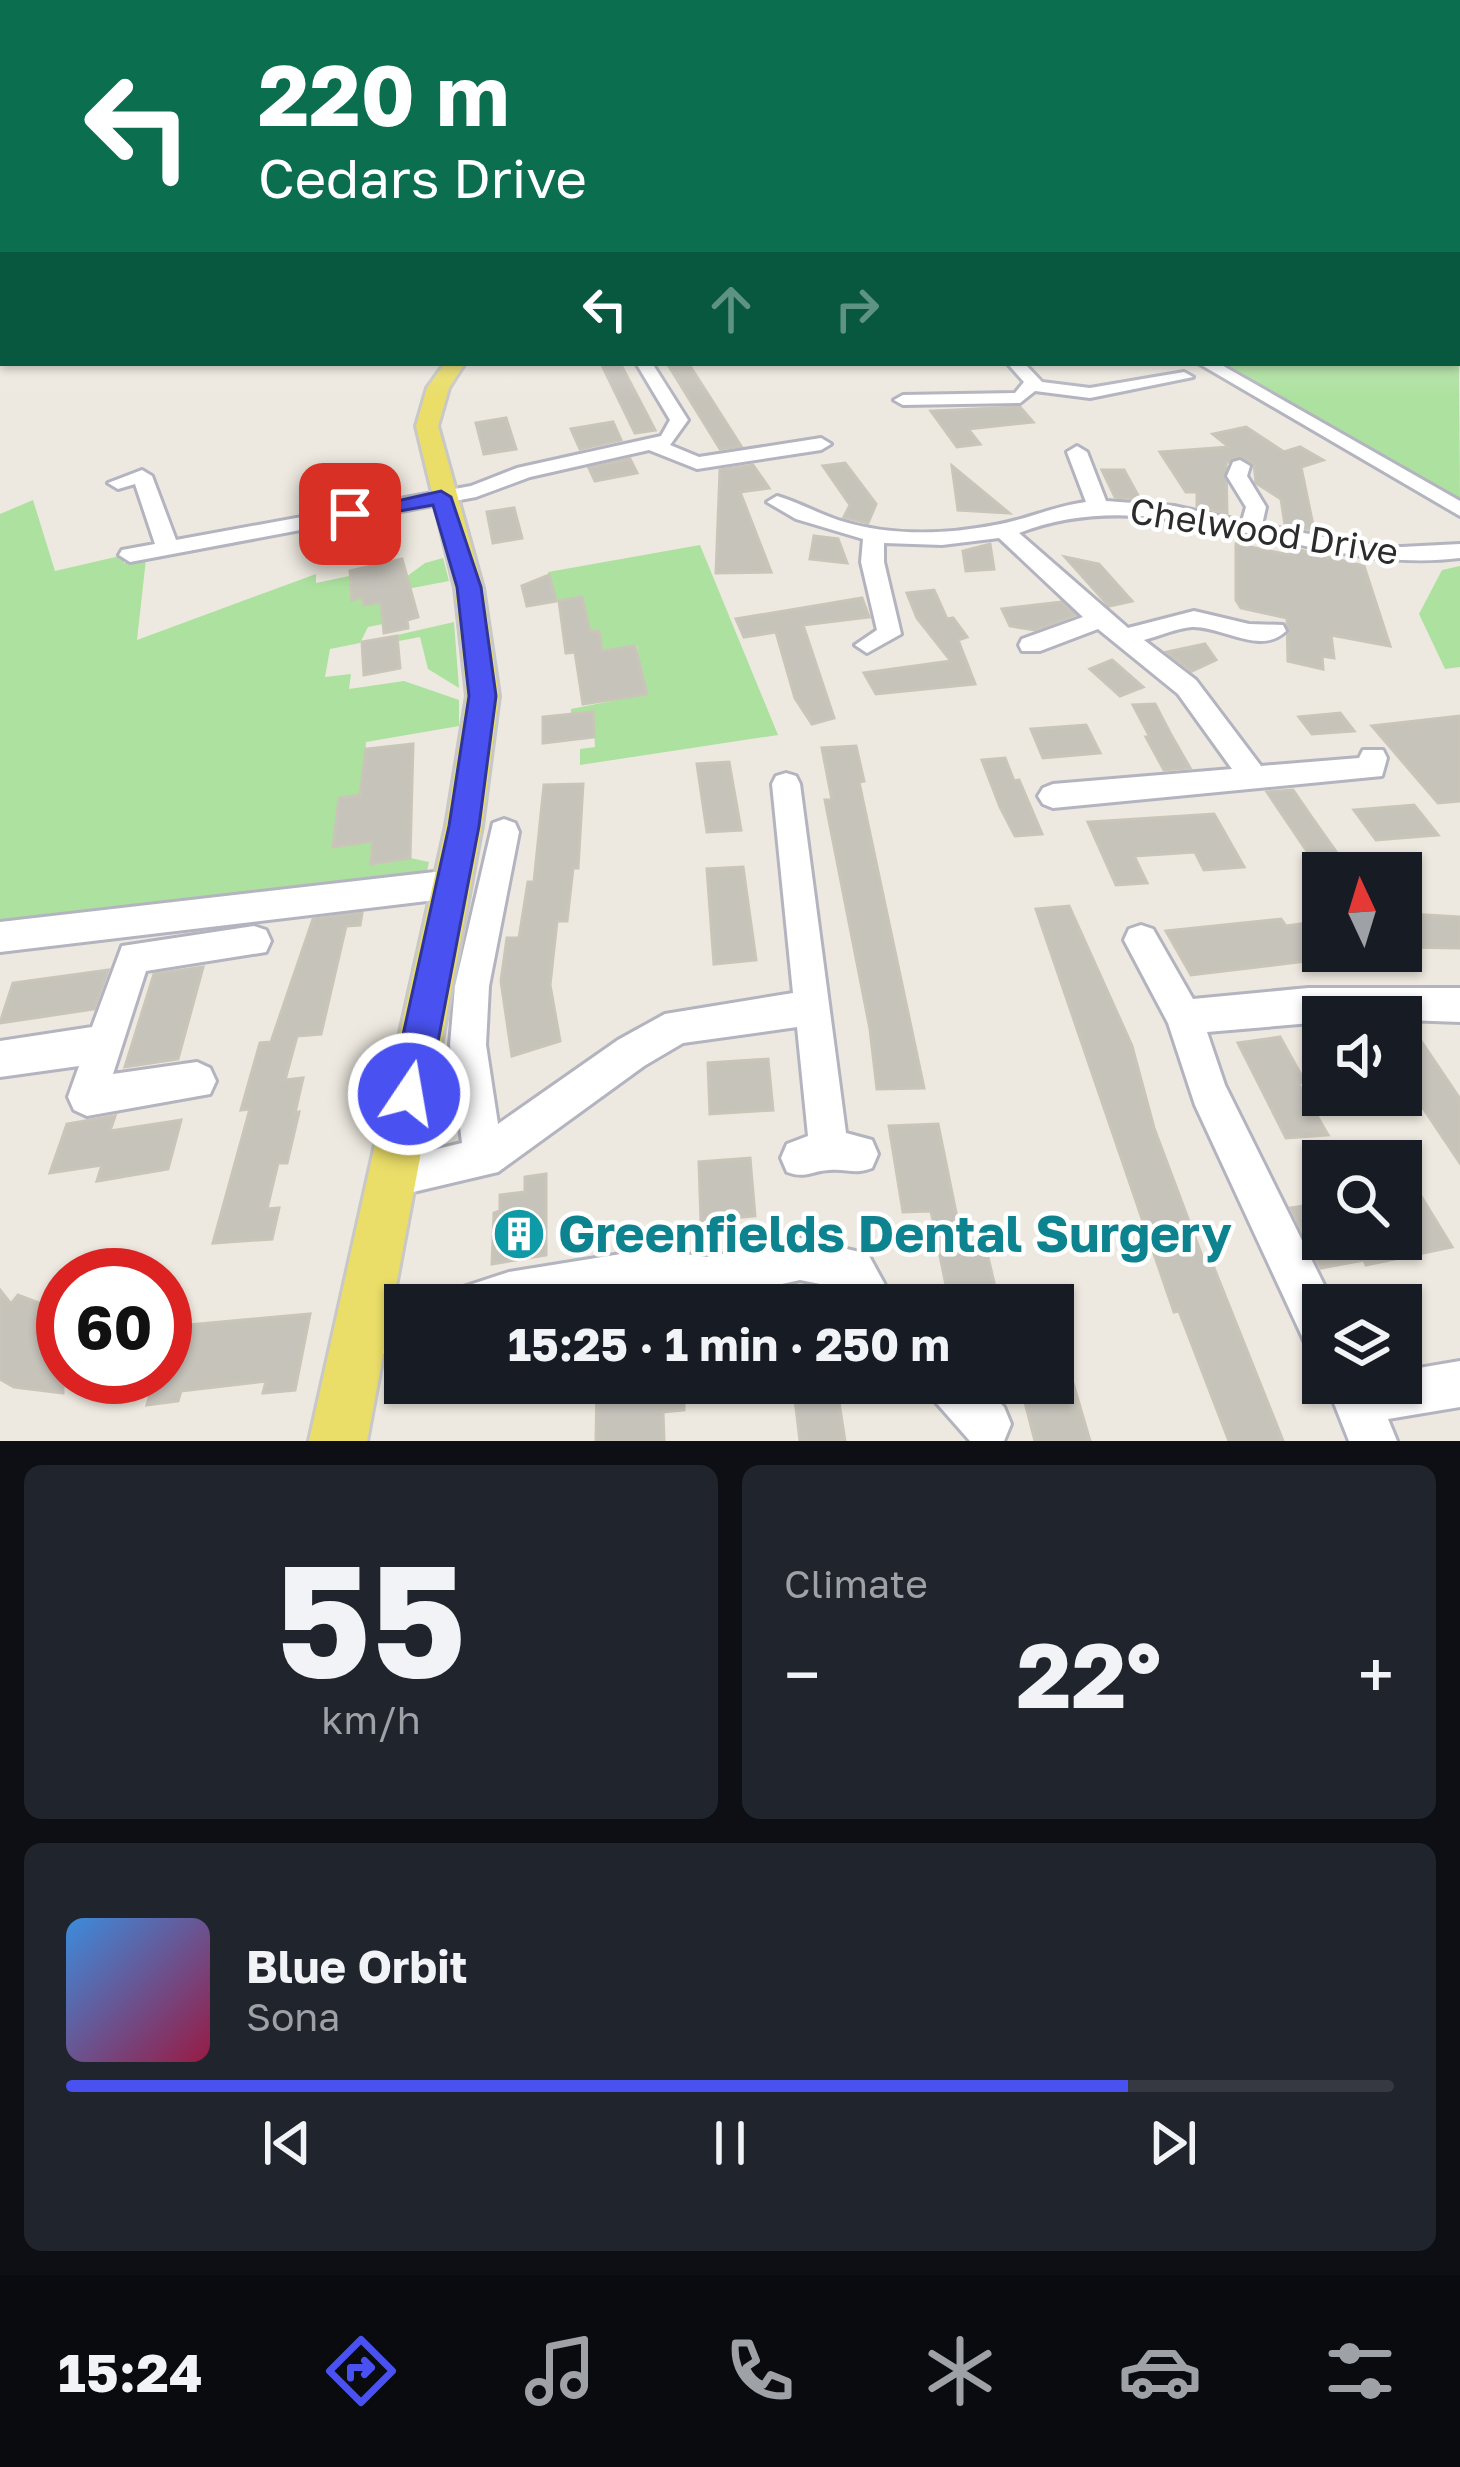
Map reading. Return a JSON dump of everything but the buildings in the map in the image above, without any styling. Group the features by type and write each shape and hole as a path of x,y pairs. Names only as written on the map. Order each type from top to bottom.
{"main road":[{"path":"338,1441 452,884 483,696 469,587 441,497 427,426 438,388 453,366"}],"street":[{"path":"130,555 441,497 544,467 656,446 674,434 679,420 646,366"},
{"path":"1017,366 1033,386"},
{"path":"1211,366 1460,510"},
{"path":"903,400 1011,400 1033,386 1090,393 1177,371 1201,388"},
{"path":"656,446 697,463 821,444"},
{"path":"1085,458 1083,477 1098,507"},
{"path":"118,483 153,473 168,548"},
{"path":"1230,473 1255,501 1251,525"},
{"name":"Chelwood Drive","path":"790,504 818,524 874,537 932,540 1004,531 1038,517 1098,507 1251,525 1390,556 1460,551"},
{"path":"1004,531 1208,708 1254,778"},
{"path":"874,537 869,562 890,615 886,640"},
{"path":"1031,645 1101,619"},
{"path":"1125,637 1194,619 1258,637"},
{"path":"1053,796 1372,768 1373,758"},
{"path":"785,784 830,1154"},
{"path":"484,1158 468,1045 472,986 504,832"},
{"path":"0,937 452,884"},
{"path":"1141,940 1184,1017 1208,1091 1302,1287"},
{"path":"197,1081 87,1097 134,957 254,941"},
{"path":"1184,1017 1308,1005 1460,1005"},
{"path":"392,1177 484,1158 631,1053 678,1026 813,1008"},
{"path":"0,1059 104,1044"},
{"path":"569,1284 652,1270 706,1279 800,1259 853,1269 862,1284"},
{"path":"359,1335 384,1331"},
{"path":"1360,1408 1460,1384"},
{"path":"968,1404 987,1424"}],"green space":[{"path":"1223,366 1459,366 1460,502"},
{"path":"33,500 55,571 124,555 124,563 146,559 137,640 316,574 316,583 359,574 406,577 425,563 443,558 449,581 381,594 383,624 368,627 360,643 330,649 325,677 351,674 349,689 404,681 459,700 459,726 366,742 365,757 382,782 361,785 353,832 334,836 334,847 373,841 371,864 410,858 429,862 426,875 0,930 0,514"},
{"path":"700,545 778,735 580,765 580,749 595,747 593,713 571,714 571,709 647,694 644,686 608,661 638,656 637,645 593,651 587,616 567,619 582,598 556,601 548,572"},
{"path":"1460,566 1460,667 1445,669 1419,614 1442,570"},
{"path":"454,622 459,688 428,669 420,637 372,646 371,641"}],"place":[{"name":"Greenfields Dental Surgery","path":"519,1234"}],"route":[{"path":"350,514 441,497 469,587 483,696 464,826 409,1094"}]}
